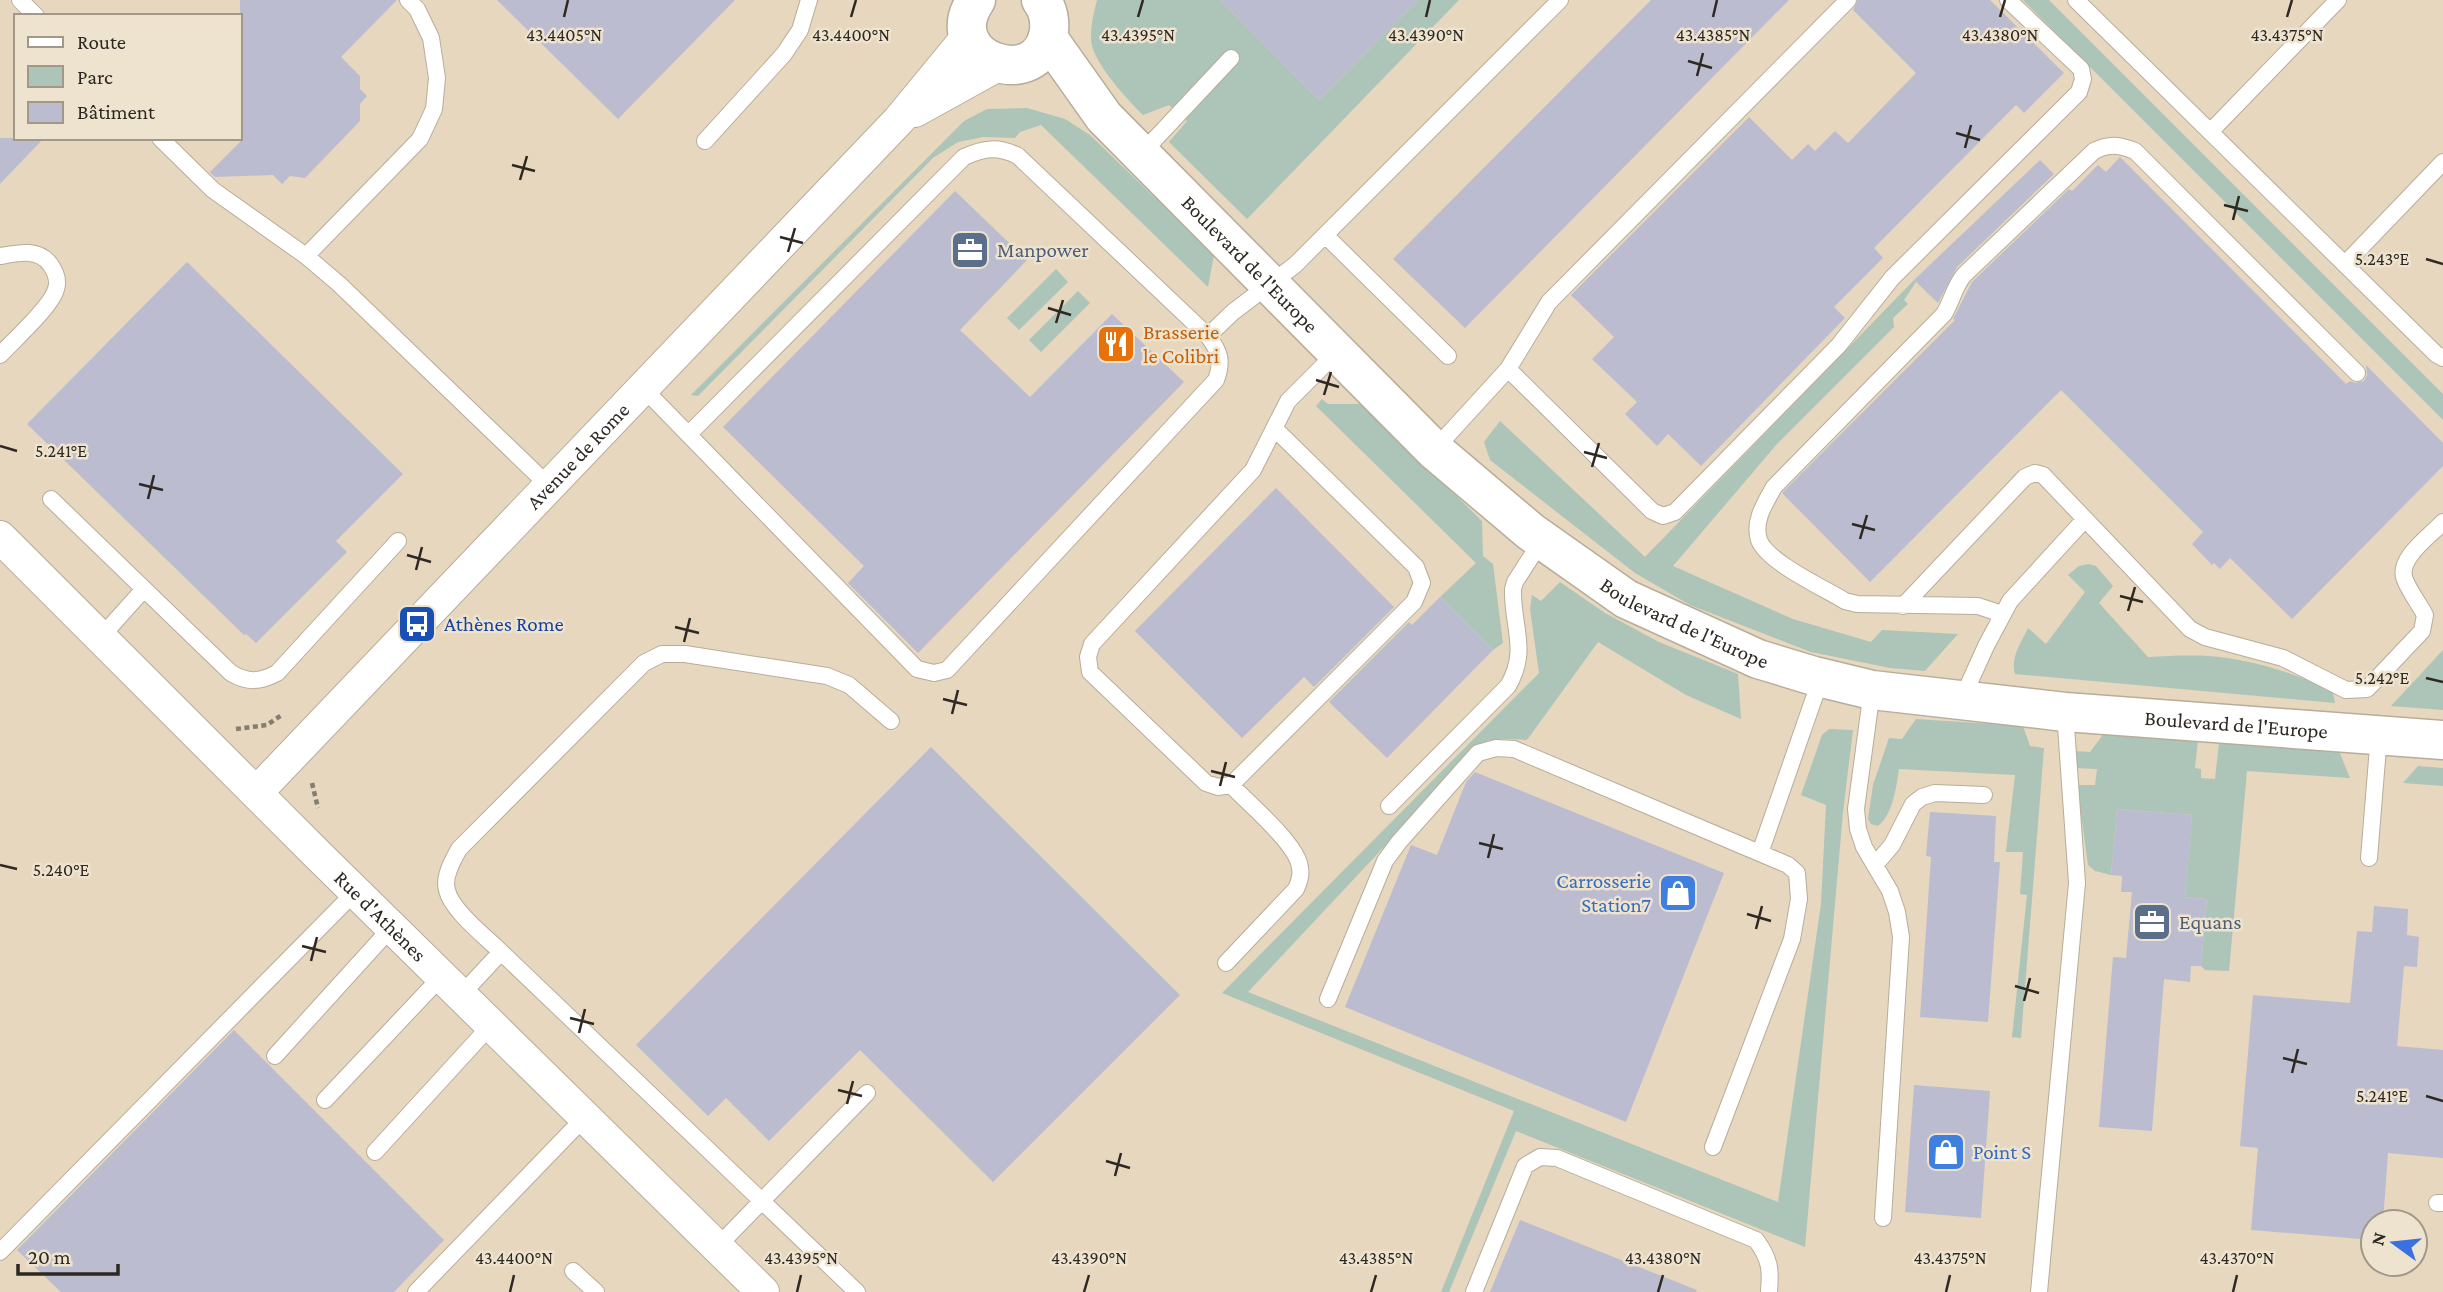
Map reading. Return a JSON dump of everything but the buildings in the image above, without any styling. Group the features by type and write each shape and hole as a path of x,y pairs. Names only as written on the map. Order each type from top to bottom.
{"street":[{"name":"Boulevard de l'Europe","path":"968,13 972,45 979,54 1009,65 1104,117 1434,450 1542,540 1626,599 1758,659 1872,690 2065,712 2443,740"},
{"name":"Avenue de Rome","path":"256,793 899,120 968,13"},
{"name":"Boulevard de l'Europe","path":"1049,13 1104,117"},
{"path":"1009,65 1032,59 1041,50 1049,13"},
{"name":"Avenue de Rome","path":"899,120 1009,65"},
{"name":"Rue d'Athènes","path":"0,537 763,1292"}],"lane":[{"path":"20,0 34,14"},
{"path":"306,256 420,139 434,109 437,78 431,38 417,9 408,0"},
{"path":"705,141 784,54 800,30 809,0"},
{"path":"1208,336 1326,236 1560,0"},
{"path":"1434,450 1508,369 1549,302 1848,0"},
{"path":"1508,369 1652,511 1663,516 1675,512 1839,345 1892,278 2079,92 2083,79 2081,69 2008,0"},
{"path":"2076,0 2443,358"},
{"path":"2210,132 2339,0"},
{"path":"1141,154 1231,58"},
{"path":"162,140 213,190 306,256 338,284 549,486"},
{"path":"2002,614 1978,606 1903,606 1845,601 1765,550 1759,539 1758,524 1762,507 1773,487 1944,314 1951,303 1956,284 1964,275 2094,150 2120,145 2135,152 2357,373"},
{"path":"643,388 916,669 934,673 947,670 1216,380 1222,364 1219,350 1208,336 1018,156 1003,149 980,150 964,158 689,434"},
{"path":"2345,264 2443,162"},
{"path":"1326,236 1448,356"},
{"path":"0,256 31,252 46,258 56,272 57,288 50,301 0,355"},
{"path":"1274,428 1416,567 1422,583 1414,602 1231,785 1218,787 1206,783 1090,672 1088,657 1092,644 1252,470 1288,401 1337,352"},
{"path":"1903,606 2025,477 2035,473 2043,475 2190,629 2205,636 2283,658 2346,690 2357,691 2367,689 2422,631 2425,615 2404,578 2403,568 2409,556 2443,522"},
{"path":"51,499 231,673 243,680 262,681 277,673 398,541"},
{"path":"1961,702 2010,601 2085,519"},
{"path":"1389,806 1508,686 1515,674 1520,658 1513,589 1542,540"},
{"path":"101,637 144,589"},
{"path":"858,1292 501,952 455,906 446,889 449,867 459,849 644,663 662,654 685,654 827,676 849,685 891,721"},
{"path":"1760,853 1821,678"},
{"path":"1872,690 1856,809 1861,838 1889,891 1897,912 1901,937 1884,1218"},
{"path":"2039,1292 2077,883 2065,712"},
{"path":"2369,858 2379,735"},
{"path":"1328,999 1385,860 1478,753 1496,748 1514,749 1788,865 1797,873 1800,899 1792,939 1713,1147"},
{"path":"1226,963 1296,889 1301,877 1299,863 1292,848 1231,785"},
{"path":"1875,865 1892,845 1913,803 1922,797 1935,793 1984,795"},
{"path":"0,1252 356,891"},
{"path":"275,1056 392,927"},
{"path":"325,1100 452,986 501,952"},
{"path":"375,1152 491,1025"},
{"path":"717,1247 867,1093"},
{"path":"416,1292 585,1116"},
{"path":"1474,1292 1525,1166 1540,1157 1557,1158 1756,1240 1767,1255 1769,1292"},
{"path":"573,1271 596,1292"}],"path":[{"path":"314,774 312,783 318,810 323,818"}],"shaded area":[{"path":"0,0 2443,0 2443,1292 0,1292"}],"green space":[{"path":"1097,0 1220,0 1319,100 1418,0 1459,0 1247,219 1169,142 1187,121 1169,105 1143,115 1104,70 1091,41"},
{"path":"2023,0 2049,0 2443,394 2443,420"},
{"path":"1027,108 1065,119 1090,135 1214,255 1208,287 1041,125 1020,132 1015,138 983,137 958,142 933,158 698,396 691,395 964,121 987,109"},
{"path":"1056,269 1068,282 1019,330 1007,318"},
{"path":"1914,280 1916,282 1904,300 1908,304 1893,318 1894,327 1777,444 1673,566 1793,619 1871,642 1882,630 1958,634 1925,671 1890,668 1811,652 1690,605 1635,573 1490,460 1484,442 1500,421 1645,557"},
{"path":"1078,291 1090,303 1041,352 1029,340"},
{"path":"1322,399 1328,404 1363,404 1482,521 1483,556 1493,564 1503,643 1493,650 1440,597 1476,563 1316,406"},
{"path":"2079,566 2096,566 2113,586 2099,603 2148,657 2209,656 2256,664 2332,690 2335,703 2015,674 2015,656 2028,628 2046,644 2085,592 2068,575"},
{"path":"1560,582 1605,613 1659,642 1738,674 1741,719 1686,695 1598,642 1527,740 1486,741 1471,750 1457,769 1248,992 1778,1202 1821,904 1826,805 1801,795 1822,735 1829,729 1853,730 1843,812 1805,1247 1516,1131 1449,1292 1441,1292 1514,1111 1222,993 1539,673 1530,609 1532,595 1541,601"},
{"path":"2443,650 2443,710 2391,706"},
{"path":"1916,719 2023,726 2030,746 2044,748 2021,1038 2012,1037 2027,895 2020,894 2023,852 2006,852 2015,775 1899,769 1887,815 1878,826 1871,824 1868,819 1873,785 1889,738 1902,739"},
{"path":"2105,732 2198,739 2195,768 2201,769 2201,778 2215,779 2219,743 2339,751 2350,778 2247,771 2229,971 2205,970 2201,966 2207,899 2185,897 2192,815 2117,809 2111,875 2095,871 2088,865 2077,785 2095,785 2097,769 2075,768 2075,751 2090,752"},
{"path":"2418,766 2443,768 2443,786 2403,783"}],"place":[{"name":"Manpower","path":"970,250"},
{"name":"Brasserie le Colibri","path":"1116,344"},
{"name":"Athènes Rome","path":"417,624"},
{"name":"Carrosserie Station7","path":"1678,893"},
{"name":"Equans","path":"2152,922"},
{"name":"Point S","path":"1946,1152"}]}
